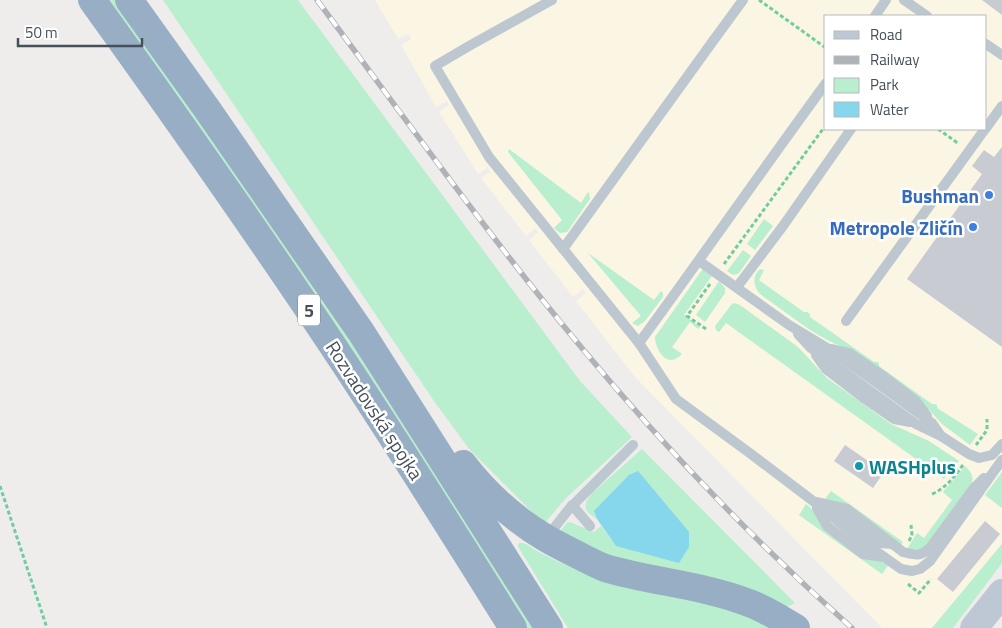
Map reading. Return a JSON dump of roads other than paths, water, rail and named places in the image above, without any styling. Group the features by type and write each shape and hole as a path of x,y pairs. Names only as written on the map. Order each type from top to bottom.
{"highway":[{"name":"Rozvadovská spojka","path":"92,0 195,144 334,347 513,628"},
{"name":"Rozvadovská spojka","path":"128,0 207,109 361,332 549,628"},
{"path":"361,332 482,488 510,513 546,539 603,567 711,592 749,603 796,628"}],"main road":[{"path":"974,628 1002,593"}],"lane":[{"path":"552,0 435,66 489,157 639,343 676,399 901,569 912,571 920,569 930,560 999,464"},
{"path":"563,249 743,0"},
{"path":"875,15 886,0"},
{"path":"904,0 926,15"},
{"path":"987,45 1002,55"},
{"path":"639,343 824,86"},
{"path":"987,127 1002,106"},
{"path":"737,287 760,258 849,130"},
{"path":"846,321 985,130"},
{"path":"699,261 789,325 827,348 932,423 941,436"},
{"path":"789,325 811,348 916,424 941,436 969,454 979,458 992,455 1002,444"},
{"path":"546,539 572,505 633,445"},
{"path":"813,501 847,509 903,552 914,555 924,554 974,488 999,464"},
{"path":"572,505 590,526"}],"water":[{"path":"638,471 689,532 689,547 679,563 616,546 597,519 594,511 629,475"}],"railway":[{"path":"317,0 509,257 608,379 708,490 815,595 852,628"}],"place":[{"name":"Bushman","path":"989,195"},
{"name":"Metropole Zličín","path":"973,227"},
{"name":"WASHplus","path":"859,466"}]}
